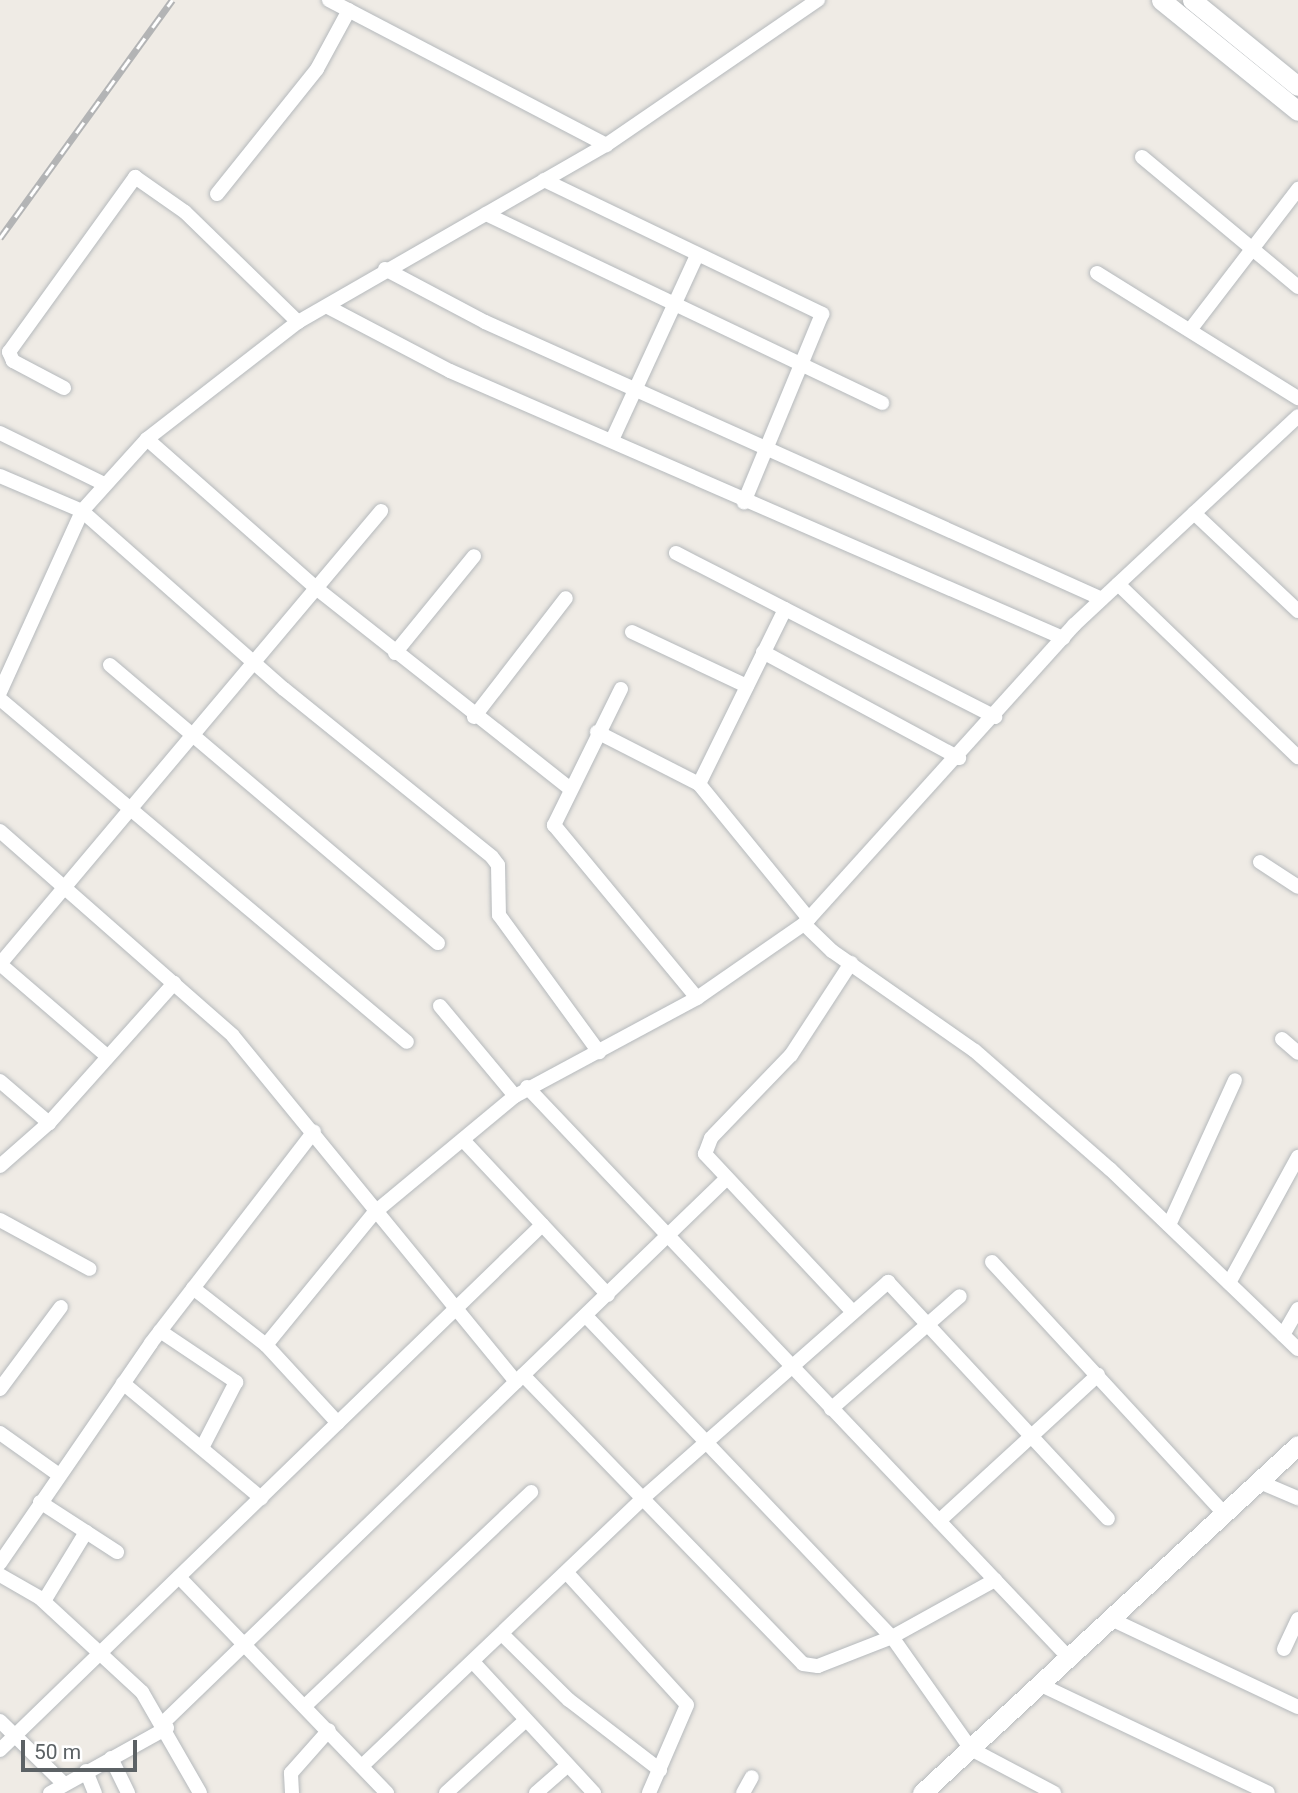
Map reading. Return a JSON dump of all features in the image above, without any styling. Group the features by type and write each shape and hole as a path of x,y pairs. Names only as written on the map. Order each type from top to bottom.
{"street":[{"path":"329,0 606,145"},
{"path":"0,692 82,511 147,439 298,322 328,307 385,269 606,145 818,0"},
{"path":"1161,0 1298,111"},
{"path":"1192,0 1298,86"},
{"path":"217,194 317,69 349,10"},
{"path":"1142,157 1298,287"},
{"path":"64,388 13,361 9,352 135,177 185,212 298,322"},
{"path":"544,180 822,314 769,448 744,502"},
{"path":"1190,330 1298,189"},
{"path":"486,214 882,403"},
{"path":"612,440 696,255"},
{"path":"385,269 635,390 1102,599"},
{"path":"1097,273 1298,398"},
{"path":"328,307 450,371 612,440 744,502 1063,638"},
{"path":"266,1345 374,1213 521,1092 697,998 806,921 959,758 1063,638 1298,416"},
{"path":"0,433 104,484"},
{"path":"147,439 316,588 474,717 569,788"},
{"path":"0,476 82,511 253,662 492,857 498,865 499,915 599,1052"},
{"path":"107,1056 0,964 381,512"},
{"path":"1194,513 1298,611"},
{"path":"676,553 995,716"},
{"path":"395,653 474,556"},
{"path":"1118,584 1298,757"},
{"path":"474,717 566,598"},
{"path":"699,784 785,609"},
{"path":"632,632 747,686"},
{"path":"763,652 959,758"},
{"path":"110,665 189,738 438,943"},
{"path":"621,689 555,814 559,835 697,998"},
{"path":"0,699 128,811 407,1042"},
{"path":"597,732 699,784 806,921 851,964 975,1051 1169,1225 1298,1349"},
{"path":"0,831 233,1035 314,1131 374,1213 454,1310 520,1379 643,1498 803,1664 818,1666 892,1637 995,1580"},
{"path":"1260,862 1298,887"},
{"path":"851,964 791,1055 705,1147 726,1180 851,1310"},
{"path":"0,1166 49,1122 174,983"},
{"path":"440,1006 1070,1659"},
{"path":"1282,1039 1298,1053"},
{"path":"1169,1225 1235,1080"},
{"path":"0,1081 49,1122"},
{"path":"0,1563 160,1331 314,1131"},
{"path":"463,1140 608,1295"},
{"path":"1229,1283 1298,1157"},
{"path":"50,1793 165,1725 246,1641 726,1180"},
{"path":"0,1220 90,1269"},
{"path":"0,1750 542,1225"},
{"path":"992,1262 1226,1516"},
{"path":"362,1766 504,1636 643,1498 851,1310 888,1282 1108,1519"},
{"path":"193,1288 266,1345 338,1423"},
{"path":"831,1409 960,1296"},
{"path":"0,1389 6,1371 61,1307"},
{"path":"1283,1335 1298,1309"},
{"path":"586,1316 892,1637 971,1749 1054,1793"},
{"path":"160,1331 236,1381 203,1446"},
{"path":"939,1521 1098,1375"},
{"path":"123,1383 203,1446 261,1498"},
{"path":"0,1433 59,1475"},
{"path":"922,1793 1262,1483 1298,1445"},
{"path":"1262,1483 1298,1499"},
{"path":"306,1705 531,1492"},
{"path":"40,1502 117,1552"},
{"path":"44,1601 86,1532"},
{"path":"567,1573 687,1704 649,1793"},
{"path":"0,1575 44,1601 101,1652 165,1725 200,1793"},
{"path":"179,1577 246,1641 387,1793"},
{"path":"1284,1649 1298,1619"},
{"path":"1113,1620 1298,1707"},
{"path":"504,1636 569,1700 660,1770"},
{"path":"474,1663 594,1793"},
{"path":"1041,1685 1268,1793"},
{"path":"446,1793 526,1720"},
{"path":"0,1721 63,1783"},
{"path":"292,1793 291,1773 329,1730"},
{"path":"111,1758 128,1793"},
{"path":"536,1793 567,1766"},
{"path":"86,1771 95,1793"},
{"path":"743,1793 752,1777"}],"railway":[{"path":"0,238 172,0"}]}
